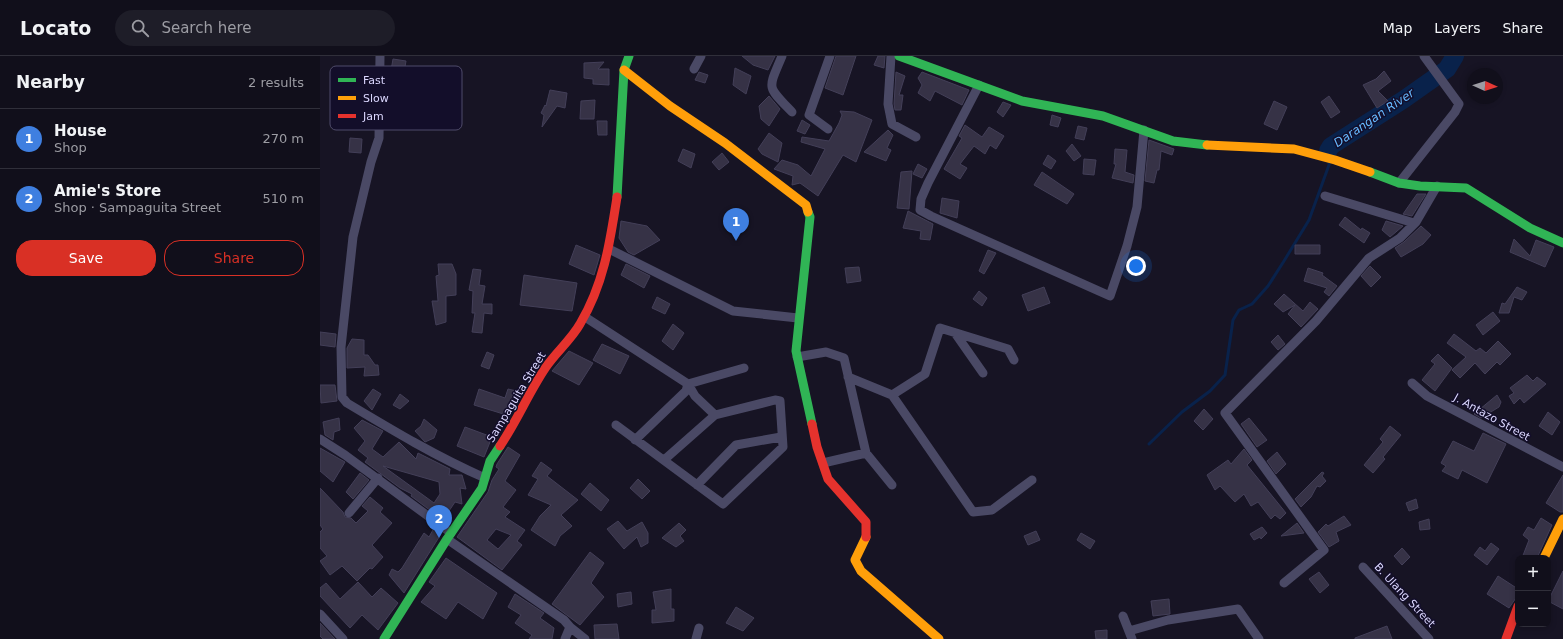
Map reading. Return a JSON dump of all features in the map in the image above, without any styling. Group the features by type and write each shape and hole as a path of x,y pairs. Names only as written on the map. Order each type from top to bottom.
{"street":[{"path":"380,56 380,66"},
{"name":"Sampaguita Street","path":"384,639 449,536 482,488 490,461 513,427 546,367 585,317 600,281 609,249 619,184 624,70 629,56"},
{"path":"694,69 700,56"},
{"path":"782,56 771,86 772,92 792,112"},
{"path":"828,129 808,115 830,56"},
{"path":"891,56 888,104 892,124 916,137"},
{"path":"899,56 1022,101 1103,116 1173,141 1188,144 1294,149 1335,160 1399,183 1466,188 1530,228 1563,243"},
{"path":"1399,183 1455,112 1459,104 1424,56"},
{"path":"624,70 670,106 725,143 806,205 810,217 798,318 796,351 817,447 828,479 866,522 867,535 855,560 861,571 939,639"},
{"path":"979,85 928,183 921,199 920,210 1110,296 1127,246 1137,207 1144,130"},
{"path":"379,130 379,138 371,162 353,237 341,347 342,397 347,403 406,438 457,466 485,478"},
{"path":"1284,583 1324,550 1225,413 1316,321 1369,258 1400,238 1414,223 1437,186"},
{"path":"1325,196 1414,223"},
{"path":"609,249 733,311 798,318"},
{"path":"585,317 688,384 695,396 715,415"},
{"path":"892,395 925,374 940,328 1008,349 1014,360"},
{"path":"955,332 983,373"},
{"path":"797,357 826,352 840,355 844,358 866,453 892,485"},
{"path":"688,384 744,368"},
{"path":"848,376 892,395 973,512 992,510 1032,480"},
{"name":"J. Antazo Street","path":"1412,383 1427,396 1563,468"},
{"path":"636,440 686,391 688,384"},
{"path":"616,425 723,504 783,447 781,437 780,401 775,400 715,415 664,460"},
{"path":"697,485 736,445 781,437"},
{"path":"320,439 378,478 449,536 547,607 585,639"},
{"path":"823,463 866,453"},
{"path":"349,513 378,478"},
{"path":"1546,555 1560,534 1563,519"},
{"name":"B. Ulang Street","path":"1363,567 1429,639"},
{"path":"1123,616 1130,635 1168,620 1238,609 1259,639"},
{"path":"320,614 343,639"},
{"path":"1506,639 1515,614"},
{"path":"565,639 570,627"},
{"path":"696,639 699,628"}],"building":[{"path":"742,56 775,56 768,70 753,65"},
{"path":"836,56 856,56 843,95 825,88"},
{"path":"878,56 885,56 884,68 874,65"},
{"path":"393,59 406,61 405,66 392,66"},
{"path":"604,62 598,69 609,69 609,85 593,84 593,79 584,78 584,63"},
{"path":"735,68 751,76 746,94 733,85"},
{"path":"1384,71 1391,81 1378,91 1388,101 1377,108 1363,85 1376,79"},
{"path":"699,72 708,75 705,83 695,80"},
{"path":"896,72 905,76 899,95 903,95 901,110 895,110 894,104"},
{"path":"922,72 969,90 962,105 935,91 930,101 918,93 922,85 918,78"},
{"path":"550,90 567,93 565,108 557,106 542,127 544,115 541,113 545,105 546,106"},
{"path":"769,96 780,109 769,126 761,119 759,106"},
{"path":"1329,96 1340,112 1331,118 1321,102"},
{"path":"595,100 594,119 580,119 581,101"},
{"path":"1274,101 1287,107 1277,130 1264,124"},
{"path":"1003,102 1011,105 1003,117 997,112"},
{"path":"840,111 854,112 872,120 856,162 843,155 818,196 800,183 792,185 793,176 774,169 782,160 798,165 811,176 825,149 801,142 802,137 829,141 842,115"},
{"path":"1052,115 1061,118 1058,127 1050,125"},
{"path":"802,120 810,125 805,134 797,131"},
{"path":"597,121 607,121 607,135 598,135"},
{"path":"965,125 982,137 989,127 1004,136 996,149 990,145 985,154 974,146 960,164 967,168 960,179 944,169 962,138 959,136"},
{"path":"1078,126 1087,128 1084,140 1075,138"},
{"path":"888,130 893,135 887,148 891,150 886,161 864,152"},
{"path":"769,133 782,143 778,162 762,154 758,149"},
{"path":"350,138 362,139 361,153 349,152"},
{"path":"1149,140 1174,149 1172,155 1161,151 1159,170 1157,170 1154,183 1145,181"},
{"path":"1072,144 1081,156 1074,161 1066,151"},
{"path":"683,149 695,154 691,168 678,161"},
{"path":"1115,149 1127,150 1125,172 1134,175 1133,183 1112,178 1116,164 1114,164"},
{"path":"722,153 729,162 719,170 712,162"},
{"path":"1048,155 1056,161 1051,169 1043,164"},
{"path":"1084,159 1096,160 1094,175 1083,174"},
{"path":"918,164 927,169 922,178 913,174"},
{"path":"912,171 909,209 897,208 901,172"},
{"path":"1042,172 1074,194 1067,204 1034,185"},
{"path":"1417,194 1426,194 1412,216 1403,214"},
{"path":"942,198 959,201 957,218 940,213"},
{"path":"908,211 933,224 930,240 920,239 921,231 903,228"},
{"path":"1345,217 1361,230 1362,228 1370,233 1364,243 1339,225"},
{"path":"621,221 647,226 660,240 634,255 628,252 619,238"},
{"path":"1386,221 1403,226 1390,237 1382,230"},
{"path":"1421,226 1431,235 1423,244 1401,257 1395,248 1404,242"},
{"path":"1514,239 1530,256 1536,240 1554,247 1545,267 1510,252"},
{"path":"576,245 600,255 594,275 569,264"},
{"path":"1295,245 1320,245 1320,254 1295,254"},
{"path":"988,250 996,253 984,274 979,271"},
{"path":"438,264 452,264 456,274 456,295 446,296 446,322 436,325 432,301 438,301 436,276 439,275"},
{"path":"626,264 650,276 644,288 621,275"},
{"path":"1370,266 1381,277 1371,287 1361,276"},
{"path":"859,267 861,281 847,283 845,268"},
{"path":"1308,268 1323,273 1322,275 1337,286 1329,296 1324,292 1327,288 1304,281"},
{"path":"473,269 481,270 479,285 485,286 482,304 492,304 492,314 484,313 482,333 472,332 475,313 472,313 473,291 469,290"},
{"path":"524,275 577,283 572,311 520,305"},
{"path":"1044,287 1050,303 1028,311 1022,295"},
{"path":"1517,287 1527,292 1522,300 1514,297 1509,313 1499,313 1502,303 1505,304"},
{"path":"979,291 987,298 982,306 973,299"},
{"path":"1284,294 1303,311 1310,302 1318,309 1301,327 1288,314 1295,305 1283,312 1274,304"},
{"path":"657,297 670,304 665,314 652,308"},
{"path":"1493,312 1500,321 1483,335 1476,325"},
{"path":"673,324 684,333 673,350 662,341"},
{"path":"320,332 336,334 335,347 320,345"},
{"path":"1454,334 1476,351 1480,348 1486,353 1498,341 1511,354 1500,365 1497,362 1485,374 1475,363 1460,378 1452,370 1466,357 1447,343"},
{"path":"1278,335 1285,344 1278,350 1271,342"},
{"path":"352,339 364,340 364,355 368,355 375,365 378,365 379,375 364,376 365,367 347,368 347,348"},
{"path":"602,344 629,356 620,374 593,360"},
{"path":"569,351 593,363 579,385 552,371"},
{"path":"487,352 494,355 489,369 481,366"},
{"path":"1438,354 1452,368 1435,391 1422,380 1435,364 1431,361"},
{"path":"1527,375 1533,381 1537,377 1546,384 1524,403 1520,398 1514,404 1509,396 1514,393 1510,388"},
{"path":"320,385 335,385 337,401 321,403"},
{"path":"373,389 381,394 372,410 364,401"},
{"path":"479,389 505,398 508,389 521,392 510,416 474,405"},
{"path":"400,394 409,401 400,409 393,405"},
{"path":"1497,395 1501,402 1499,407 1481,418 1474,414"},
{"path":"1204,409 1213,419 1203,430 1194,421"},
{"path":"1548,412 1560,422 1552,435 1539,426"},
{"path":"339,418 340,430 334,432 333,440 325,435 323,422"},
{"path":"1249,418 1267,440 1257,447 1241,424"},
{"path":"424,419 437,430 434,438 425,442 415,431 421,426"},
{"path":"362,420 383,431 372,449 383,457 399,442 416,459 418,453 450,469 449,475 462,475 466,489 460,488 462,504 455,502 443,520 411,496 412,494 400,488 365,462 368,458 358,450 365,441 354,428","holes":["383,466 439,482 440,494 434,503"]},
{"path":"1390,426 1401,435 1383,457 1385,459 1373,473 1364,465 1383,442 1380,439"},
{"path":"465,427 492,437 484,457 457,446"},
{"path":"1483,433 1506,444 1487,483 1462,470 1458,479 1442,471 1446,466 1441,463 1453,441 1474,451"},
{"path":"508,447 520,455 505,481 516,490 503,507 510,512 505,517 525,530 517,541 522,545 502,570 457,537 488,492 492,480 499,469 496,467","holes":["496,529 511,535 498,549 487,540"]},
{"path":"320,448 345,462 333,482 320,471"},
{"path":"1244,449 1252,460 1247,465 1286,513 1280,519 1275,515 1271,519 1258,502 1251,506 1244,494 1235,502 1220,486 1215,490 1207,475 1228,460 1231,464"},
{"path":"1277,452 1286,464 1276,474 1267,461"},
{"path":"541,462 552,470 547,476 578,500 561,515 572,526 560,536 555,546 531,530 540,516 551,505 528,495 538,479 532,476"},
{"path":"1322,472 1324,473 1322,476 1326,481 1320,487 1317,486 1311,497 1301,507 1295,499"},
{"path":"360,473 369,480 353,499 346,492"},
{"path":"1563,475 1563,512 1560,512 1546,503"},
{"path":"638,479 650,491 642,499 630,488"},
{"path":"590,483 609,500 601,511 581,494"},
{"path":"320,488 343,512 345,517 351,518 356,523 368,511 362,506 370,497 383,508 380,512 392,523 372,545 383,557 372,569 370,568 357,581 342,566 330,575 320,561 327,556 320,548 320,532 323,529 320,525"},
{"path":"1416,499 1418,508 1409,511 1406,503"},
{"path":"1344,516 1351,525 1336,532 1339,541 1329,547 1318,532 1326,524 1328,526"},
{"path":"1541,518 1552,525 1538,555 1523,555 1529,540 1523,535 1528,527 1534,530"},
{"path":"1429,519 1430,529 1420,530 1419,522"},
{"path":"618,521 627,531 642,522 648,533 648,543 641,547 637,537 624,549 607,529"},
{"path":"679,523 686,530 680,536 684,541 676,547 662,538"},
{"path":"1297,523 1304,533 1281,536"},
{"path":"1262,527 1267,533 1261,539 1260,537 1254,540 1250,534"},
{"path":"434,528 441,534 404,593 389,575 392,569 398,572 402,568 424,533 429,537"},
{"path":"1036,531 1040,540 1028,545 1024,536"},
{"path":"1081,533 1095,541 1090,549 1077,540"},
{"path":"1491,543 1499,549 1487,565 1474,555 1480,547 1485,551"},
{"path":"1402,548 1410,557 1402,565 1394,556"},
{"path":"590,552 604,563 591,583 604,597 580,625 552,604"},
{"path":"446,558 497,593 483,619 458,602 446,619 421,602 435,586 429,582"},
{"path":"1563,571 1563,609 1551,603 1551,595"},
{"path":"1319,572 1329,585 1320,593 1309,579"},
{"path":"1498,576 1515,587 1515,599 1509,608 1487,594"},
{"path":"358,582 372,597 381,588 398,603 378,630 362,615 350,628 320,596 320,588 326,583 340,599"},
{"path":"671,589 671,609 674,609 674,621 652,623 652,610 656,610 653,592"},
{"path":"631,592 632,604 618,607 617,594"},
{"path":"515,594 544,613 540,618 554,628 552,639 529,639 532,635 515,623 521,615 508,607"},
{"path":"1169,599 1170,614 1153,616 1151,601"},
{"path":"736,607 754,618 743,631 726,623"},
{"path":"320,623 335,639 323,639 320,636"},
{"path":"617,624 619,639 595,639 594,625"},
{"path":"1387,626 1392,639 1355,639 1355,638"},
{"path":"1107,630 1107,639 1096,639 1095,631"}],"waterway":[{"name":"Darangan River","path":"1328,151 1331,146 1403,100 1447,69 1455,56"},
{"name":"Darangan River","path":"1149,444 1182,412 1210,391 1225,375 1233,320 1239,310 1252,304 1268,286 1309,220 1329,165 1329,161"}],"traffic: fast":[{"path":"617,197 624,70 629,56"},
{"path":"899,56 1022,101 1103,116 1173,141 1207,145"},
{"path":"1370,172 1399,183 1420,186 1466,188 1530,228 1563,243"},
{"path":"808,212 810,217 796,351 812,424"},
{"path":"384,639 447,539 482,488 490,461 500,446"}],"traffic: slow":[{"path":"624,70 670,106 725,143 806,205 808,212"},
{"path":"1207,145 1294,149 1335,160 1370,172"},
{"path":"1545,555 1563,519"},
{"path":"866,537 855,560 861,571 939,639"}],"traffic: jam":[{"path":"500,446 540,377 576,330 588,309 595,294 605,262 617,197"},
{"path":"812,424 817,447 828,479 866,522 866,537"},
{"path":"1506,639 1515,614"}],"place":[{"name":"House","path":"736,241"},
{"name":"Amie's Store","path":"439,538"}]}
